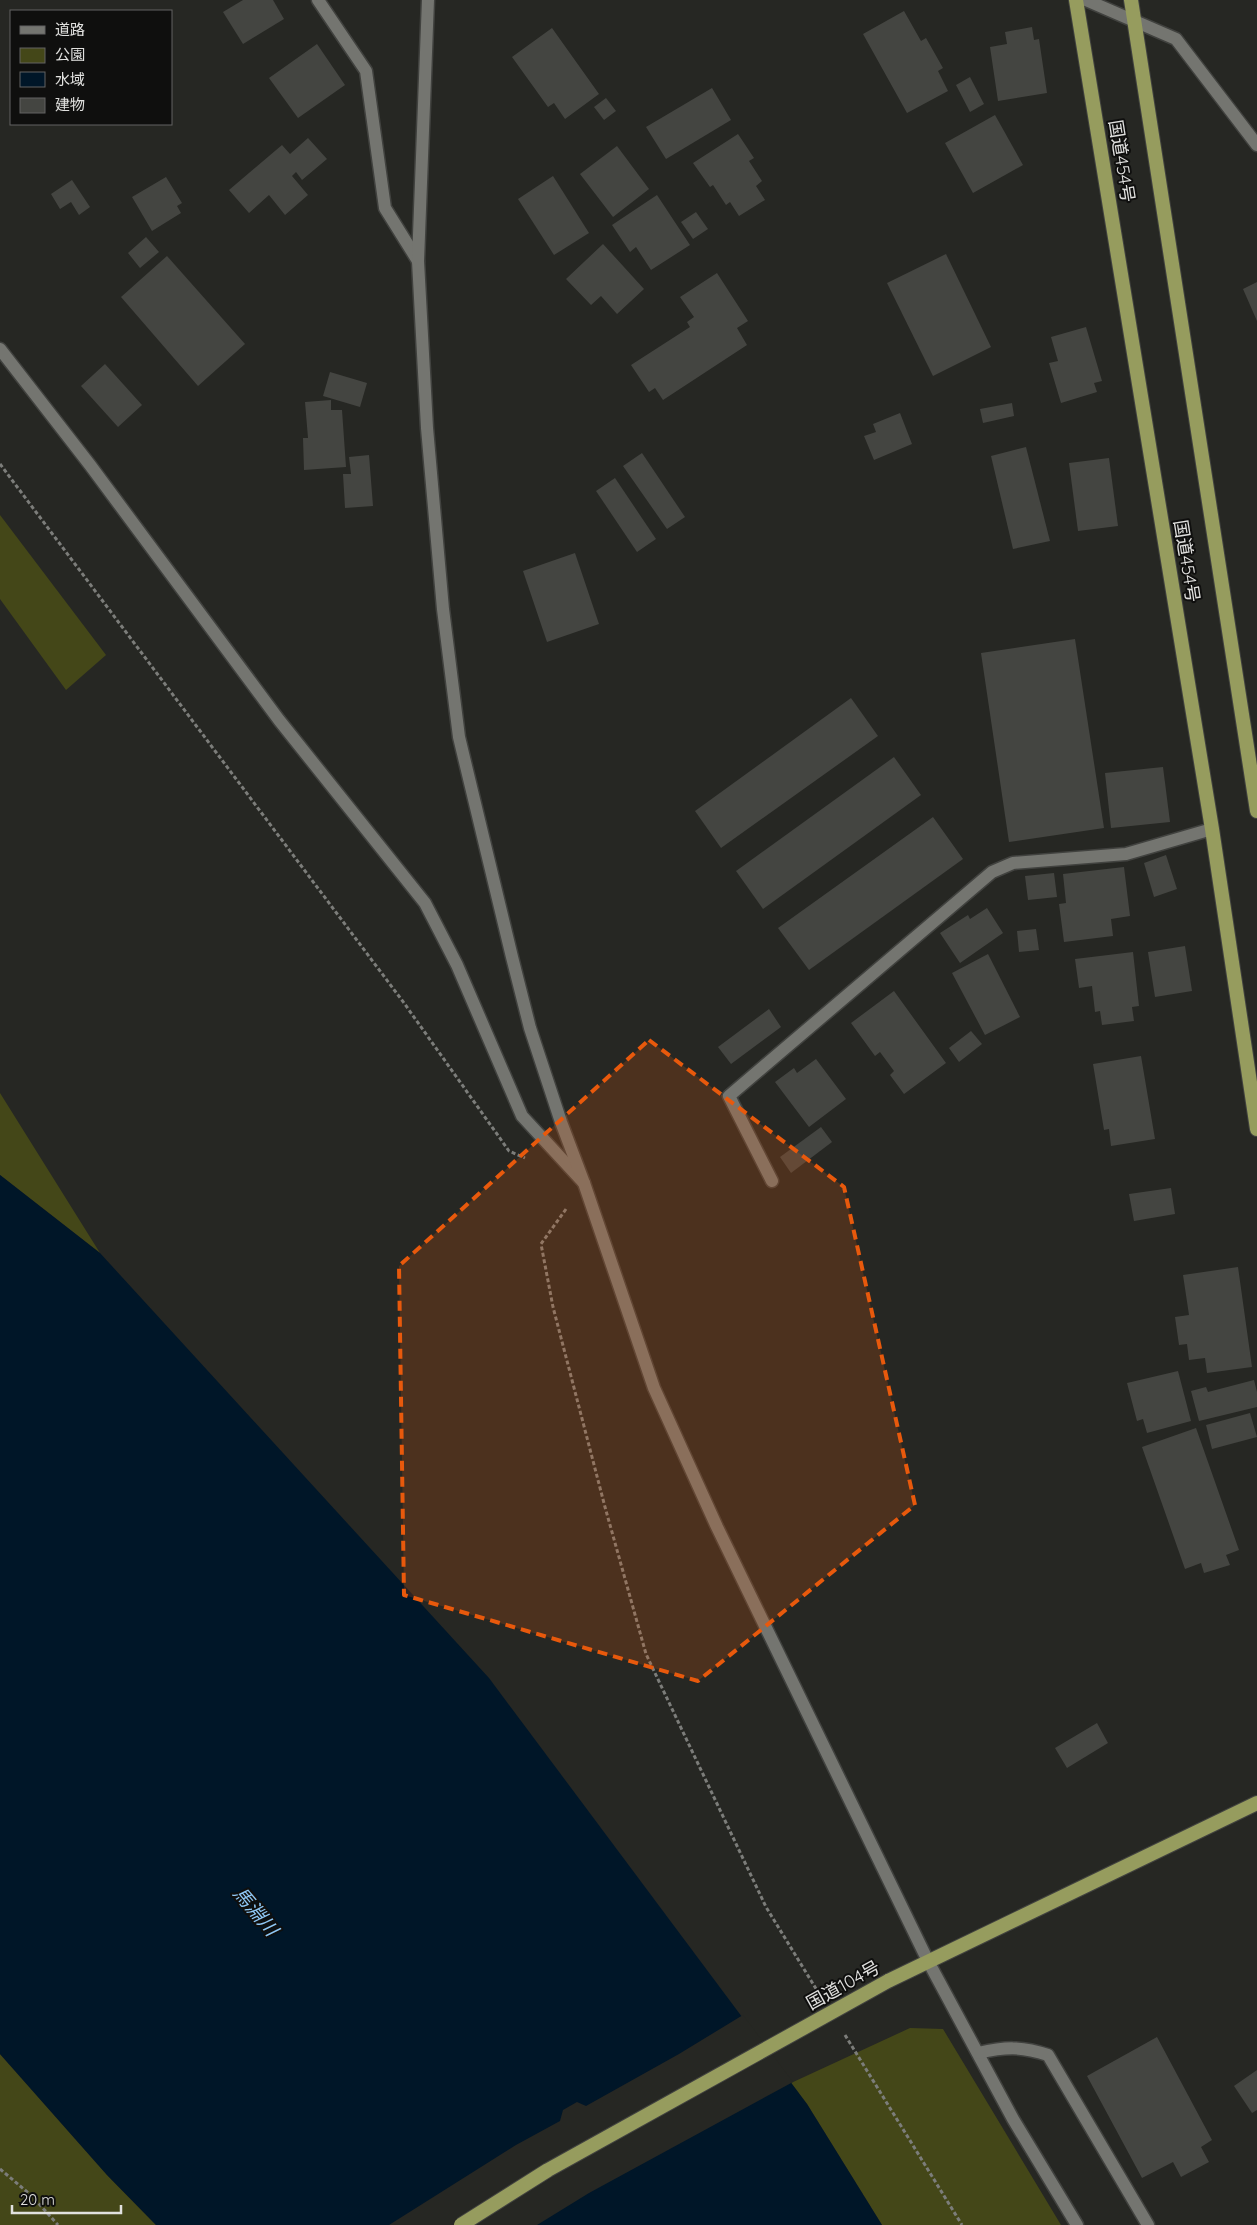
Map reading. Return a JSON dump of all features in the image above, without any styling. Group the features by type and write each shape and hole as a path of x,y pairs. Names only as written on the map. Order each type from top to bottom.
{"highway":[{"name":"国道454号","path":"1076,0 1212,829 1257,1129"},
{"name":"国道454号","path":"1131,0 1257,810"},
{"name":"国道104号","path":"461,2225 548,2170 888,1981 1257,1803"}],"street":[{"path":"318,0 366,71 385,208 418,261"},
{"path":"428,0 418,261 428,437 443,609 459,737 530,1028 654,1388 717,1527 928,1961 1013,2119 1077,2225"},
{"path":"1086,0 1176,39 1257,145"},
{"path":"0,349 90,466 279,720 426,903 457,965 522,1116 584,1183"},
{"path":"772,1181 729,1096 992,872 1013,863 1126,854 1212,829"},
{"path":"978,2054 1004,2047 1029,2049 1048,2055 1148,2225"}],"path":[{"path":"0,464 387,980 509,1151 534,1162"},
{"path":"584,1183 541,1244 553,1307 646,1654 766,1907 824,2000"},
{"path":"844,2034 962,2225"},
{"path":"0,2170 32,2196 58,2225"}],"highlighted area":[{"path":"649,1040 844,1187 915,1505 698,1681 404,1595 399,1266"}],"green space":[{"path":"0,515 106,655 66,690 0,599"},
{"path":"0,1093 100,1253 0,1175"},
{"path":"910,2028 943,2029 1061,2225 882,2225 807,2104 791,2083"},
{"path":"0,2054 107,2175 156,2225 0,2225"}],"water":[{"name":"馬淵川","path":"0,1175 100,1253 489,1678 807,2104 882,2225 156,2225 107,2175 0,2054"}],"pier":[{"path":"743,2015 793,2082 589,2193 537,2225 389,2225 516,2145 560,2121 563,2110 577,2102 586,2106 679,2054"}],"building":[{"path":"243,0 273,0 284,19 243,44 223,12"},
{"path":"904,11 921,41 926,38 943,68 938,71 948,91 907,113 863,34"},
{"path":"1032,27 1034,40 1039,39 1047,93 998,101 990,47 1007,44 1005,32"},
{"path":"552,28 599,94 565,119 554,103 548,107 512,57"},
{"path":"317,44 345,85 298,118 269,78"},
{"path":"970,77 984,104 970,112 956,85"},
{"path":"712,88 731,120 666,159 646,127"},
{"path":"606,98 616,111 604,120 594,107"},
{"path":"995,115 1023,165 973,193 945,143"},
{"path":"738,134 754,158 749,161 762,181 756,186 765,200 739,216 730,202 726,205 713,185 710,187 693,163"},
{"path":"308,138 327,159 302,180 296,172 292,176 308,195 285,215 269,195 249,213 229,190 282,145 290,154"},
{"path":"617,146 649,189 613,217 580,174"},
{"path":"553,176 589,233 554,255 518,199"},
{"path":"166,177 182,203 177,206 181,213 152,231 132,197"},
{"path":"72,180 90,207 79,215 71,202 60,209 51,194"},
{"path":"657,195 690,245 651,270 636,247 630,252 612,225"},
{"path":"696,212 708,229 693,239 681,222"},
{"path":"146,237 159,252 140,268 128,253"},
{"path":"603,244 644,289 617,314 601,296 591,305 566,279"},
{"path":"946,254 991,347 933,376 887,283"},
{"path":"167,256 245,344 198,386 121,297"},
{"path":"717,273 748,321 737,328 747,345 663,400 655,388 649,392 631,365 690,327 687,322 694,317 680,297"},
{"path":"1257,282 1257,321 1243,289"},
{"path":"1086,327 1102,381 1094,383 1097,392 1061,403 1049,363 1058,361 1051,337"},
{"path":"105,364 142,405 118,427 81,386"},
{"path":"330,372 367,383 360,407 323,396"},
{"path":"331,400 331,410 342,410 346,467 304,470 303,438 308,438 305,402"},
{"path":"1012,403 1014,416 983,423 980,409"},
{"path":"900,413 912,444 874,460 864,436 876,432 873,424"},
{"path":"1026,447 1050,541 1013,549 991,456"},
{"path":"642,453 685,517 667,529 623,466"},
{"path":"369,455 373,506 345,508 343,474 351,474 349,457"},
{"path":"1109,458 1118,526 1078,531 1069,463"},
{"path":"615,478 656,539 637,552 596,491"},
{"path":"575,553 599,624 547,642 523,571"},
{"path":"1075,639 1104,828 1009,842 981,653"},
{"path":"851,698 878,736 721,848 695,811"},
{"path":"894,757 921,795 763,909 736,871"},
{"path":"1163,767 1170,822 1111,828 1105,773"},
{"path":"933,817 963,859 809,970 778,928"},
{"path":"1166,855 1177,889 1154,897 1144,863"},
{"path":"1124,867 1130,916 1111,919 1113,936 1064,942 1059,904 1066,903 1063,874"},
{"path":"1054,873 1057,897 1028,900 1025,876"},
{"path":"987,908 1003,933 960,963 940,933 968,915 970,919"},
{"path":"1036,929 1039,950 1019,952 1017,931"},
{"path":"1185,946 1192,991 1155,997 1148,952"},
{"path":"1133,952 1139,1006 1132,1007 1134,1021 1102,1025 1100,1011 1095,1012 1092,986 1079,988 1075,959"},
{"path":"988,954 1020,1017 985,1035 952,973"},
{"path":"894,991 946,1063 904,1094 890,1075 894,1071 880,1052 875,1056 851,1023"},
{"path":"769,1009 781,1027 731,1064 718,1047"},
{"path":"971,1031 982,1044 959,1062 949,1048"},
{"path":"1141,1056 1155,1139 1111,1146 1109,1129 1104,1130 1093,1064"},
{"path":"816,1059 846,1099 809,1127 775,1082 794,1068 797,1073"},
{"path":"821,1127 832,1142 791,1173 780,1157"},
{"path":"1171,1188 1175,1214 1134,1221 1129,1194"},
{"path":"1238,1267 1252,1367 1207,1373 1205,1358 1189,1360 1187,1344 1179,1345 1175,1317 1189,1315 1183,1275"},
{"path":"1178,1371 1191,1421 1147,1433 1143,1419 1137,1421 1127,1383"},
{"path":"1254,1380 1257,1392 1257,1407 1199,1421 1191,1391 1206,1387 1208,1392"},
{"path":"1250,1413 1257,1437 1212,1449 1206,1425"},
{"path":"1196,1428 1239,1550 1226,1555 1230,1565 1204,1573 1201,1563 1185,1569 1142,1447"},
{"path":"1097,1723 1108,1743 1067,1768 1055,1748"},
{"path":"1157,2037 1212,2140 1201,2147 1209,2162 1181,2177 1173,2162 1142,2178 1087,2076"},
{"path":"1257,2070 1257,2110 1252,2113 1234,2086"}]}
